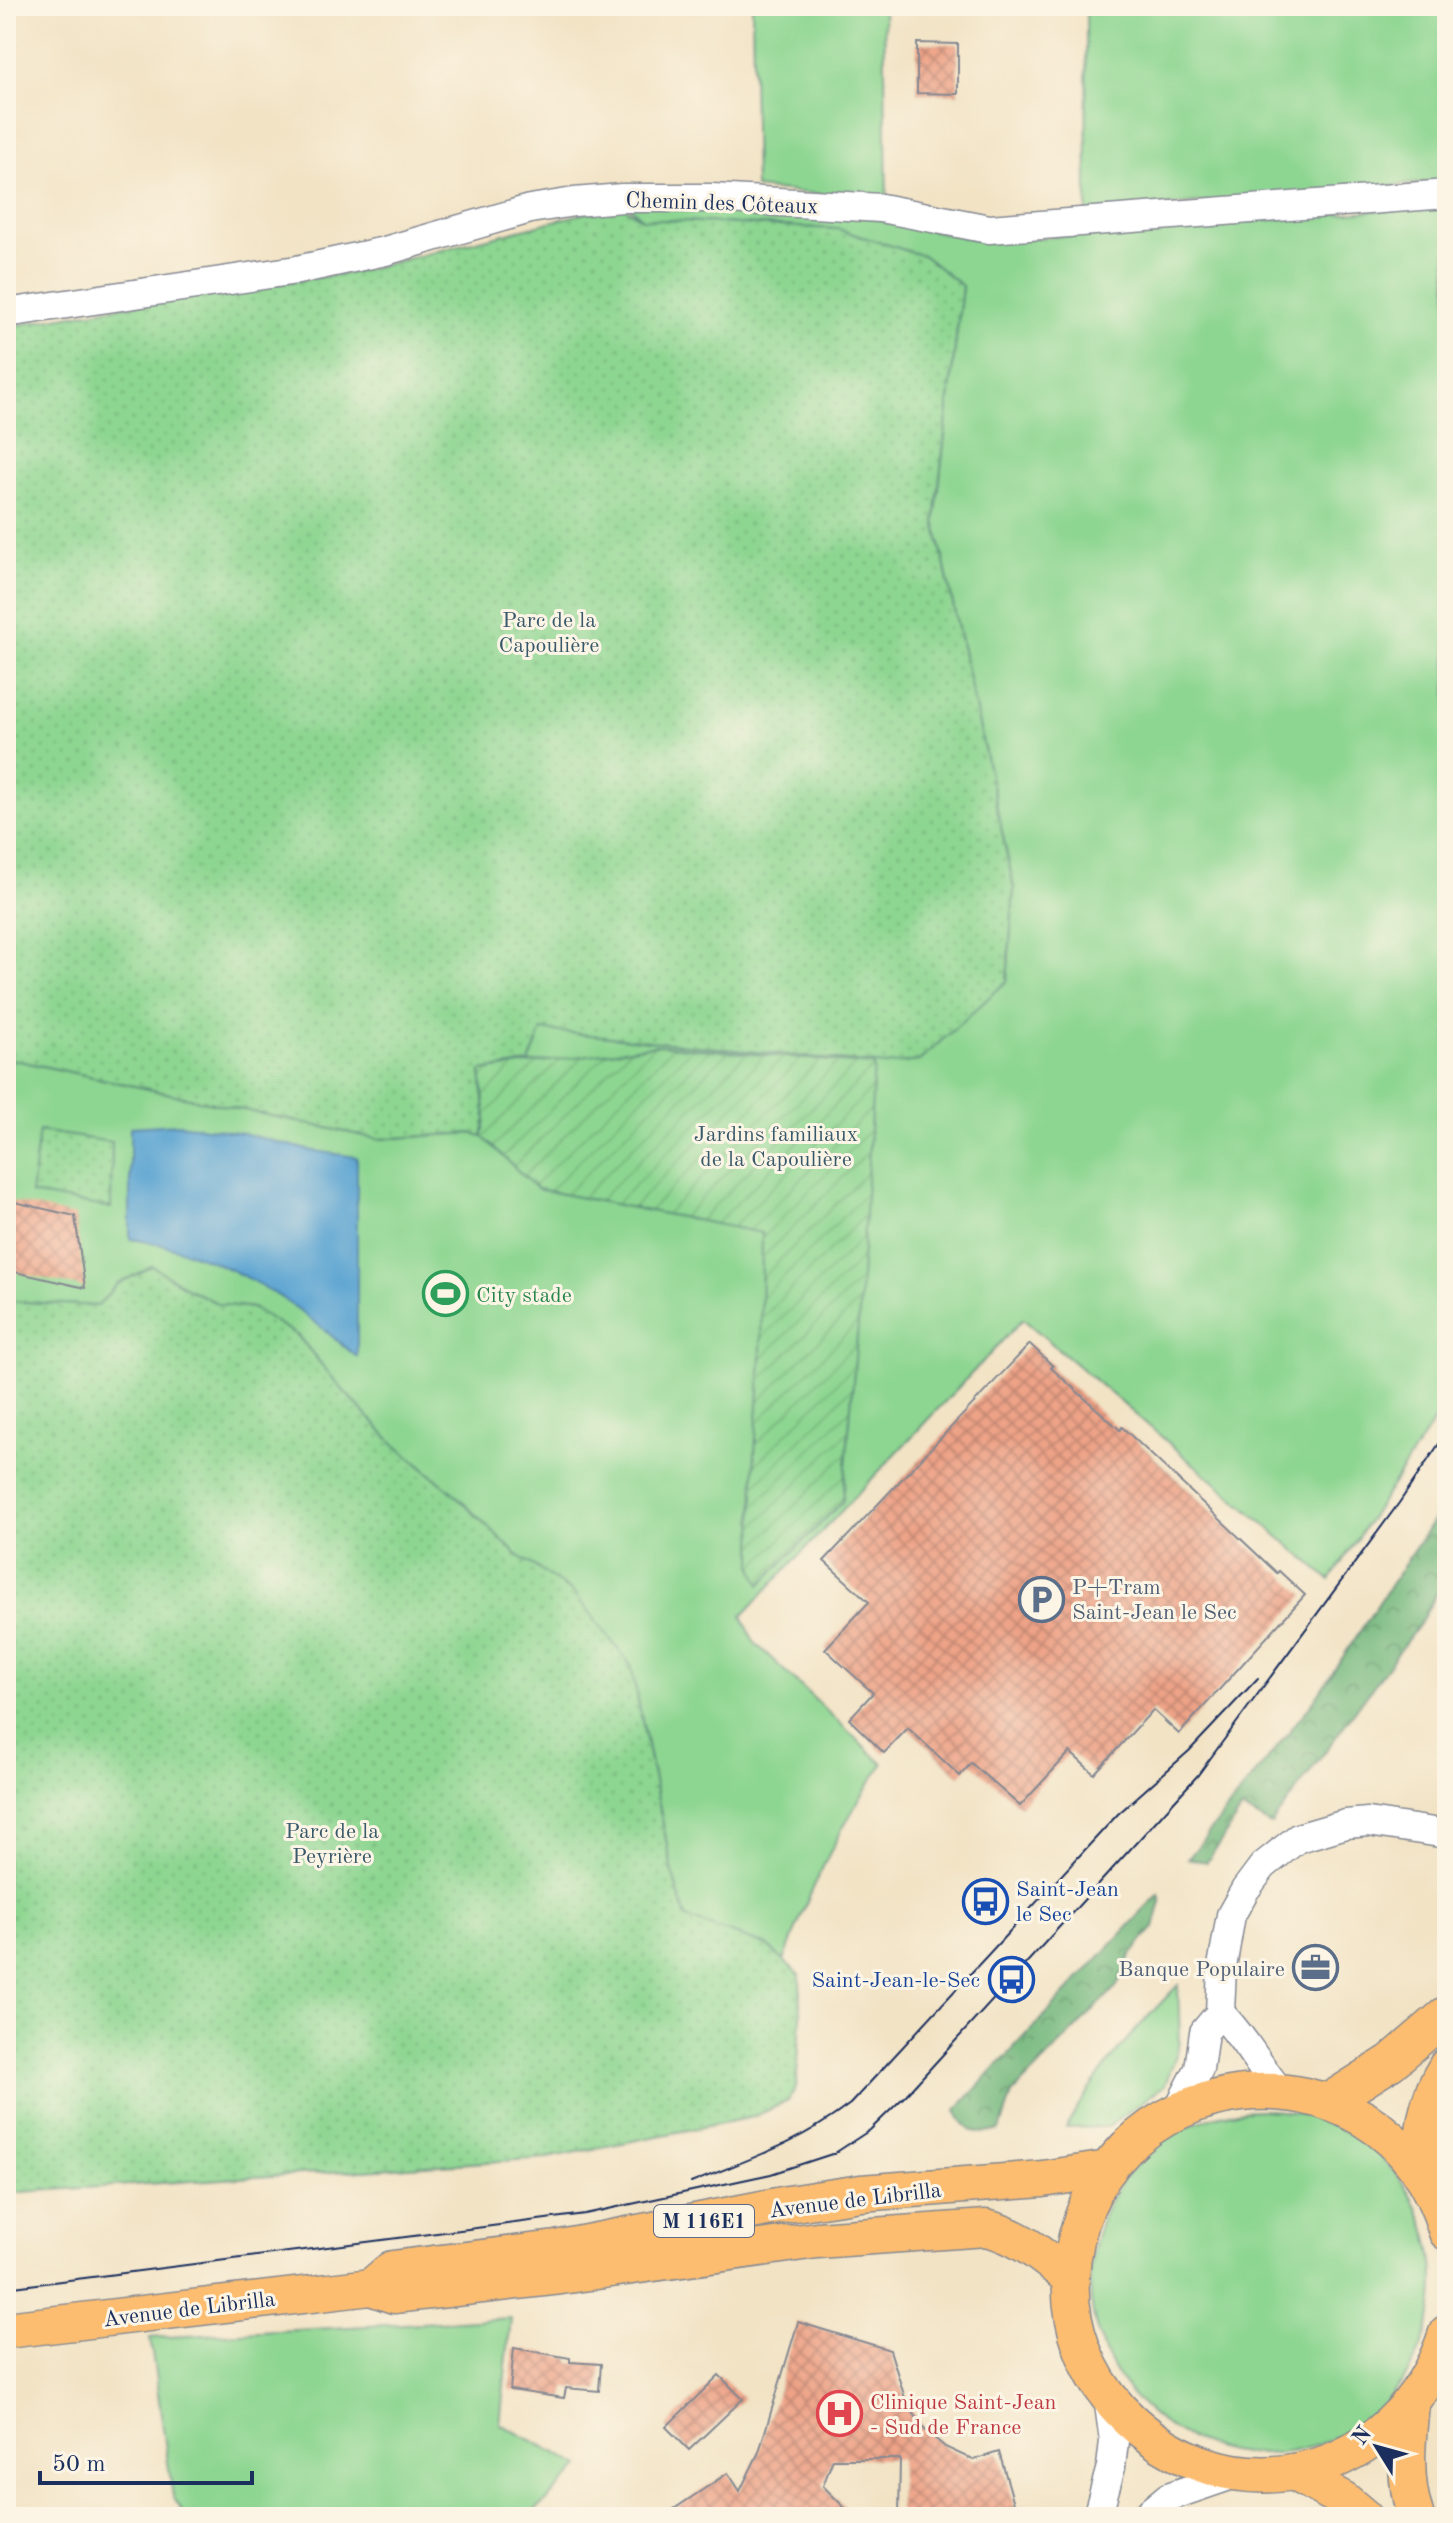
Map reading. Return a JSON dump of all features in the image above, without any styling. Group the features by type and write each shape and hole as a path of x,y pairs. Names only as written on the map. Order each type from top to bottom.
{"main road":[{"path":"1328,2102 1391,2062 1447,2014"},
{"path":"1421,2174 1427,2109 1447,2066"},
{"path":"1444,2348 1411,2404 1378,2436 1338,2459 1293,2472 1235,2474 1184,2458 1142,2433 1108,2397 1091,2370 1079,2341 1072,2310 1070,2278 1075,2240 1088,2202 1108,2169 1128,2146 1151,2126 1177,2111 1210,2098 1244,2091 1280,2091 1328,2102 1364,2119 1396,2143 1421,2174 1441,2210 1447,2232"},
{"name":"Avenue de Librilla","path":"371,2287 392,2269 556,2249 788,2204 861,2193 1043,2179 1108,2169"},
{"path":"861,2193 861,2236"},
{"name":"Avenue de Librilla","path":"6,2330 371,2287 394,2295 861,2236 986,2228 1009,2233 1070,2278"},
{"path":"1411,2404 1407,2473 1416,2517"},
{"path":"1293,2472 1344,2500 1364,2517"}],"street":[{"name":"Chemin des Côteaux","path":"6,313 297,270 385,251 530,209 622,198 712,198 881,208 989,229 1447,194"},
{"path":"1177,2111 1199,2069 1204,2032 1220,2013 1222,1967 1231,1915 1263,1866 1298,1838 1346,1824 1368,1822 1447,1834"},
{"path":"1220,2013 1236,2028 1261,2070 1280,2091"},
{"path":"1097,2517 1111,2467 1114,2441 1108,2397"},
{"path":"1144,2517 1168,2497 1235,2474"}],"green space":[{"path":"752,6 884,6 887,201 755,188"},
{"path":"1086,6 1447,6 1447,181 1087,213"},
{"path":"622,198 858,215 987,242 1447,205 1447,1401 1330,1580 1023,1319 742,1616 754,1642 883,1764 852,1811 826,1859 784,1961 766,1945 686,1919 675,1884 631,1666 573,1592 516,1554 451,1491 395,1445 339,1386 298,1336 252,1308 219,1304 152,1266 116,1285 99,1306 6,1301 6,1058 378,1139 471,1133 482,1135 398,1107 923,523 1007,981 1014,888 935,521 962,286 837,229 642,219"},
{"name":"Parc de la Capoulière","path":"620,204 642,219 837,229 924,256 962,286 935,521 1014,888 1007,981 919,1061 885,1065 542,1030 529,1063 481,1071 486,1120 482,1136 471,1133 378,1139 6,1058 6,327 356,272"},
{"name":"Jardins familiaux de la Capoulière","path":"657,1045 874,1065 859,1312 843,1501 760,1585 753,1566 762,1233 537,1189 482,1136 486,1120 481,1071"},
{"path":"39,1131 112,1142 111,1208 31,1194"},
{"name":"Parc de la Peyrière","path":"152,1266 219,1304 252,1308 298,1336 339,1386 395,1445 451,1491 516,1554 573,1592 631,1666 673,1875 686,1918 766,1945 800,1975 801,2019 796,2087 788,2101 753,2117 547,2158 6,2193 6,1301 98,1306 116,1285"},
{"path":"1447,1500 1447,1575 1422,1620 1271,1825 1242,1809 1207,1862 1188,1859 1315,1699"},
{"path":"1159,1894 1161,1902 1154,1927 1130,1956 1117,1986 1012,2094 1000,2130 985,2133 968,2127 956,2110"},
{"path":"1178,1985 1180,2043 1165,2085 1108,2127 1066,2128 1117,2052"},
{"path":"1245,2110 1279,2110 1312,2117 1343,2130 1384,2160 1405,2186 1421,2216 1431,2248 1434,2282 1431,2316 1421,2348 1405,2378 1384,2404 1343,2434 1312,2447 1279,2454 1245,2454 1212,2447 1181,2434 1153,2415 1129,2391 1110,2363 1097,2332 1090,2299 1090,2265 1097,2232 1110,2201 1129,2173 1153,2149 1181,2130 1212,2117"},
{"path":"511,2318 500,2424 581,2466 529,2517 186,2517 173,2497 150,2338"}],"water":[{"path":"179,1124 243,1133 308,1150 357,1157 357,1357 295,1307 257,1283 195,1255 130,1239 130,1127"}],"building":[{"path":"917,43 958,44 958,94 917,93"},
{"path":"6,1200 75,1216 85,1288 6,1270"},
{"name":"P+Tram Saint-Jean le Sec","path":"1030,1344 1053,1366 1051,1368 1120,1430 1122,1427 1277,1573 1279,1571 1305,1595 1179,1734 1153,1710 1094,1774 1070,1752 1020,1806 971,1763 960,1776 908,1728 884,1753 849,1719 873,1693 825,1649 869,1602 824,1561"},
{"path":"798,2322 890,2350 906,2401 924,2429 945,2447 973,2460 999,2452 1018,2517 899,2517 900,2459 833,2459 823,2486 854,2517 662,2517 728,2473 740,2491 759,2452"},
{"path":"514,2348 570,2358 570,2362 601,2364 599,2391 566,2388 564,2398 510,2390"},
{"path":"719,2375 743,2399 689,2450 666,2427"}],"tram line":[{"path":"6,2288 585,2214 771,2174 835,2153 870,2130 906,2095 1198,1775 1399,1503 1447,1432"},
{"path":"691,2183 793,2140 850,2104 1118,1814 1189,1751 1258,1678"}],"place":[{"name":"City stade","path":"445,1294"},
{"name":"P+Tram Saint-Jean le Sec","path":"1041,1599"},
{"name":"Saint-Jean le Sec","path":"985,1901"},
{"name":"Banque Populaire","path":"1316,1968"},
{"name":"Saint-Jean-le-Sec","path":"1011,1979"},
{"name":"Clinique Saint-Jean - Sud de France","path":"839,2414"}]}
